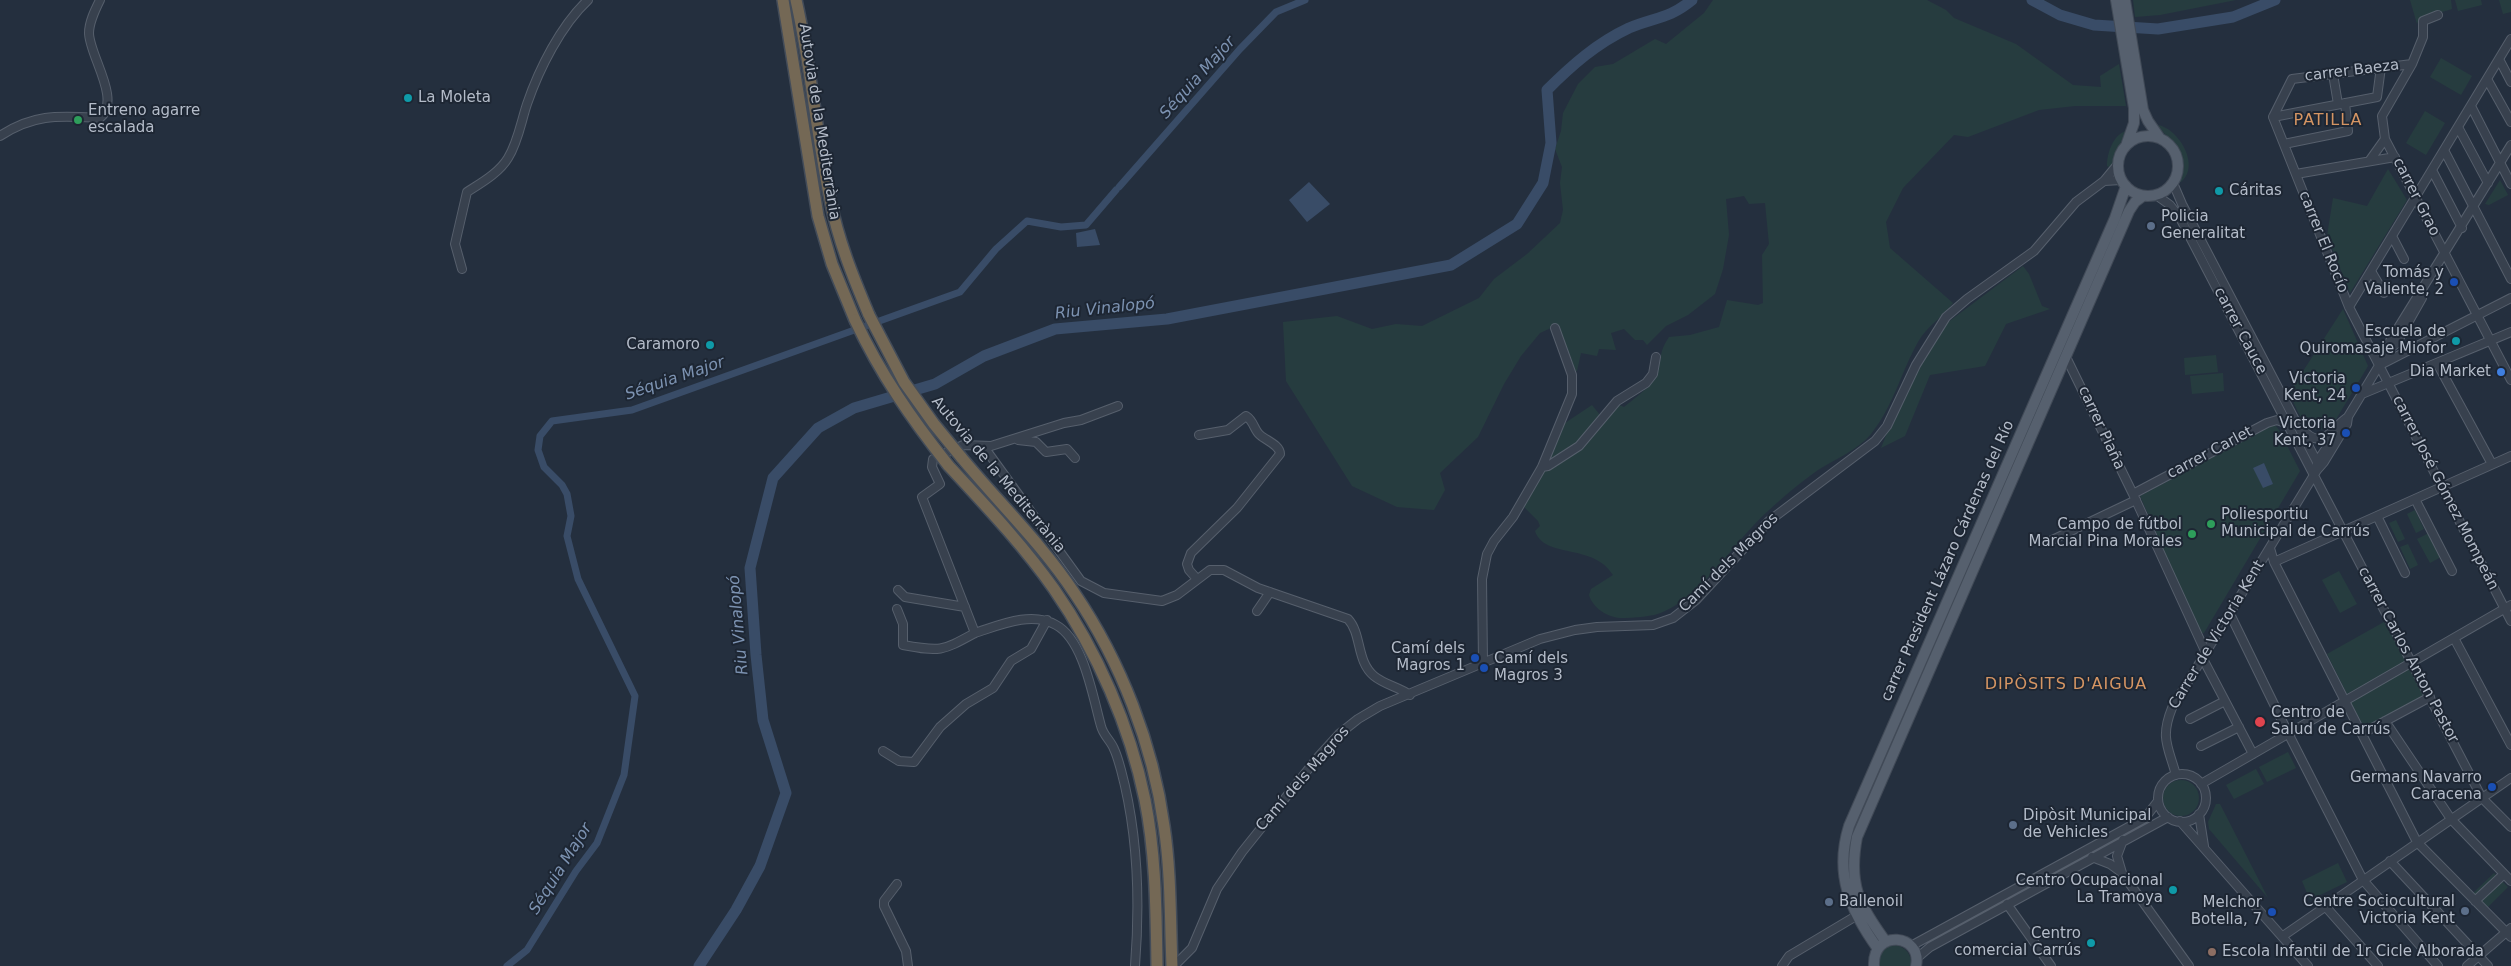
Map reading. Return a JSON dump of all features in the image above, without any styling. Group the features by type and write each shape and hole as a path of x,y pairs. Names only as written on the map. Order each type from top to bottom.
{"highway":[{"name":"Autovia de la Mediterrània","path":"783,0 812,186 822,231 855,320 904,408 948,465 1019,545 1054,590 1084,638 1109,690 1132,752 1149,822 1156,910 1157,966"},
{"name":"Autovia de la Mediterrània","path":"796,0 836,225 869,315 904,382 934,424 1028,533 1075,593 1123,682 1140,729 1161,804 1169,877 1173,966"}],"main road":[{"path":"2116,0 2134,108 2134,123 2127,143 2120,152 2118,164 2123,183 2143,196 2156,195 2168,189 2174,182 2178,172 2178,158 2171,145 2159,137 2143,110 2125,0"},
{"path":"2127,143 2145,135 2159,137"},
{"name":"carrer President Lázaro Cárdenas del Río","path":"1882,946 1856,916 1846,887 1842,862 1849,826 2115,218 2123,183"},
{"name":"carrer President Lázaro Cárdenas del Río","path":"1882,946 1859,901 1853,874 1857,837 2129,211 2135,202 2143,196"},
{"path":"1874,966 1882,946 1897,939 1911,946 1916,962"}],"street":[{"path":"0,136 20,123 37,118 80,116 100,118 105,114 108,108 107,96 99,65 92,50 89,32 94,12 100,0"},
{"path":"462,269 455,244 467,192 489,177 508,159 536,81 570,17 588,0"},
{"name":"carrer Baeza","path":"2273,117 2292,79 2412,64 2423,36 2423,21 2438,15"},
{"path":"2349,307 2511,39"},
{"path":"2499,59 2511,82"},
{"path":"2370,160 2385,139 2382,116 2412,64"},
{"path":"2273,117 2377,97 2381,68"},
{"path":"2284,144 2348,131 2334,74"},
{"path":"2487,79 2511,122"},
{"path":"2471,106 2511,184"},
{"name":"carrer El Rocío","path":"2273,117 2349,307 2380,365"},
{"path":"2458,127 2488,183"},
{"name":"carrer Grao","path":"2385,139 2511,380"},
{"name":"Carrer de Victoria Kent","path":"2176,774 2166,744 2166,723 2172,708 2316,469 2393,346 2390,341 2433,270 2462,228 2511,145"},
{"path":"2444,150 2511,279"},
{"path":"2296,174 2395,157"},
{"name":"Camí dels Magros","path":"1173,966 1192,948 1209,905 1228,870 1259,829 1339,734 1358,718 1380,706 1410,695 1531,642 1575,630 1653,625 1673,618 1682,612 1696,600 1769,521 1875,441 1887,426 1916,365 1946,317 1967,298 2034,251 2076,202 2104,180 2118,164"},
{"path":"2432,170 2462,228"},
{"path":"2104,180 2123,183"},
{"name":"carrer Cauce","path":"2174,182 2182,204 2298,423 2316,469"},
{"name":"carrer Cauce","path":"2156,195 2170,205 2180,218 2288,424 2316,469"},
{"path":"2392,236 2404,259"},
{"path":"2371,270 2384,293"},
{"path":"2380,365 2511,298"},
{"path":"1483,662 1482,579 1487,554 1494,541 1514,517 1542,467 1572,388 1572,375 1556,328"},
{"path":"2362,394 2511,332"},
{"path":"2393,346 2406,352"},
{"path":"1542,467 1548,466 1580,446 1617,400 1646,383 1653,374 1656,357"},
{"name":"carrer Piaña","path":"2066,358 2134,497 2225,701 2253,754"},
{"path":"2438,363 2492,464"},
{"name":"carrer José Gómez Mompeán","path":"2380,365 2442,487 2508,607 2511,621"},
{"path":"976,633 922,497 940,484 932,467 933,459 963,445 984,447 1015,440 1064,423 1082,420 1118,406"},
{"path":"1197,579 1189,570 1187,564 1191,553 1237,508 1280,454 1278,448 1257,433 1252,422 1246,416 1228,430 1199,435"},
{"name":"carrer Cauce","path":"2298,423 2308,434 2324,437 2335,431 2342,421 2348,417"},
{"name":"carrer Carlet","path":"2134,497 2268,423 2277,420 2288,424"},
{"path":"1015,440 1036,442 1046,452 1067,449 1075,458"},
{"path":"984,447 1081,581 1092,589 1104,593 1162,601 1177,594 1210,570 1224,570 1270,592 1348,619 1354,628 1361,656 1374,676 1410,695"},
{"path":"2274,562 2511,456"},
{"name":"carrer Carlos Anton Pastor","path":"2316,469 2343,531 2482,798 2511,828"},
{"path":"2050,541 2134,497"},
{"path":"2415,499 2452,571"},
{"path":"2378,516 2406,573"},
{"path":"2270,548 2274,562 2347,700 2418,842 2509,933 2467,966"},
{"path":"898,590 905,596 965,607"},
{"path":"1257,611 1270,592"},
{"path":"2201,784 2508,607"},
{"path":"897,609 903,624 903,645 932,650 947,648 976,633 1011,621 1047,620 1058,626 1072,642 1093,691 1101,729 1114,749 1128,801 1137,893 1135,966"},
{"path":"2230,614 2363,880 2438,966"},
{"path":"883,751 899,761 914,762 940,727 966,704 993,688 1011,661 1031,649 1047,620"},
{"path":"2454,638 2511,745"},
{"path":"2363,733 2430,697"},
{"path":"2190,719 2225,701"},
{"path":"2385,721 2451,819 2511,881"},
{"path":"2201,746 2239,727"},
{"path":"1911,946 2145,818 2158,801 2162,784 2176,774 2187,774 2201,784 2205,802 2199,814 2187,821 2180,821 2168,817 2158,801"},
{"path":"2283,936 2511,778"},
{"path":"2199,814 2204,848"},
{"path":"1916,962 1930,946 2168,817"},
{"path":"2180,821 2308,966"},
{"path":"2122,873 2117,856 2123,840"},
{"path":"2092,857 2110,864 2122,873 2189,966"},
{"path":"2390,861 2488,966"},
{"path":"2475,901 2504,874"},
{"path":"897,884 884,900 884,906 906,951 908,966"},
{"path":"2007,904 2051,966"},
{"path":"2325,906 2378,966"},
{"path":"1782,966 1789,956 1856,916"}],"green space":[{"path":"1713,0 1927,0 1946,10 1954,18 2016,44 2073,85 2101,87 2100,76 2119,64 2126,106 2075,106 2039,110 1968,137 1954,135 1903,188 1886,222 1890,248 1953,303 1918,342 1879,424 1860,445 1818,470 1774,506 1756,523 1706,579 1680,603 1655,615 1620,618 1606,614 1597,608 1589,595 1591,589 1613,575 1605,565 1582,554 1559,549 1540,540 1535,531 1540,526 1538,521 1524,507 1544,470 1562,425 1592,405 1600,415 1609,414 1617,404 1624,407 1653,380 1658,370 1663,348 1669,337 1690,335 1719,327 1727,300 1758,305 1763,303 1762,255 1769,244 1765,203 1749,204 1744,196 1726,199 1729,235 1723,269 1715,294 1688,315 1666,326 1647,345 1643,340 1635,340 1624,329 1611,333 1616,350 1599,349 1597,356 1581,353 1577,371 1568,373 1551,328 1540,333 1521,356 1504,384 1478,437 1440,473 1445,490 1434,510 1397,507 1352,486 1286,381 1283,322 1337,316 1372,329 1396,324 1422,326 1479,298 1494,279 1527,254 1560,223 1563,210 1560,183 1562,167 1555,149 1561,131 1563,113 1578,84 1595,67 1613,64 1655,39 1666,44 1704,13"},
{"path":"2133,0 2236,0 2160,15 2135,17"},
{"path":"2410,0 2451,0 2452,9 2419,19 2417,24"},
{"path":"2455,0 2481,0 2482,5 2458,11"},
{"path":"2499,0 2511,0 2511,12 2503,14"},
{"path":"2441,58 2472,76 2461,95 2430,77"},
{"path":"2425,111 2445,123 2426,155 2406,143"},
{"path":"2158,125 2173,133 2185,149 2189,167 2187,175 2181,182 2179,182 2182,171 2181,155"},
{"path":"2126,131 2112,165 2107,166 2108,156 2114,140"},
{"path":"2388,169 2407,200 2350,293 2327,236 2333,198 2367,206"},
{"path":"2500,180 2508,195 2489,205 2485,204"},
{"path":"2023,266 2029,274 2042,306 2050,309 2006,324 1985,366 1930,375 1905,436 1881,448 1906,385 1947,323"},
{"path":"2343,309 2368,366 2332,426 2315,429 2309,427 2304,422 2289,393"},
{"path":"2216,355 2218,372 2185,375 2184,358"},
{"path":"2223,373 2224,391 2192,394 2190,376"},
{"name":"Poliesportiu Municipal de Carrús","path":"2271,426 2276,426 2279,430 2300,471 2204,633 2200,633 2140,496"},
{"path":"2415,510 2424,529 2416,533 2407,514"},
{"path":"2396,520 2405,539 2398,542 2389,523"},
{"path":"2429,533 2441,557 2430,563 2417,539"},
{"path":"2408,544 2418,565 2410,569 2400,547"},
{"path":"2339,571 2357,604 2340,613 2322,580"},
{"path":"2384,622 2407,662 2347,694 2327,654"},
{"path":"2411,667 2426,696 2365,729 2350,701"},
{"path":"2288,752 2296,768 2267,782 2259,767"},
{"path":"2256,769 2264,784 2234,799 2226,785"},
{"path":"2181,780 2188,781 2194,785 2198,791 2198,805 2194,811 2188,815 2181,816 2174,815 2168,811 2164,805 2163,798 2164,791 2168,785 2174,781"},
{"path":"2216,804 2220,804 2268,898 2209,829 2208,822"},
{"path":"2338,863 2347,882 2310,900 2302,881"},
{"path":"2494,873 2508,887 2487,908 2473,893"},
{"path":"1891,945 1900,946 1909,954 1911,966 1878,966 1882,951"}],"water":[{"path":"1309,182 1330,204 1307,222 1289,200"},
{"path":"1095,229 1100,245 1077,247 1076,233"},
{"path":"2264,463 2273,484 2263,488 2253,468"}],"waterway":[{"name":"Séquia Major","path":"1119,187 1240,49 1276,12 1305,0"},
{"name":"Riu Vinalopó","path":"699,966 736,910 760,866 786,793 763,720 750,568 773,478 818,428 854,408 935,384 984,356 1055,329 1167,319 1451,265 1517,224 1543,183 1551,143 1547,90 1575,63 1606,40 1638,24 1676,11 1692,0"},
{"name":"Riu Vinalopó","path":"2032,0 2060,15 2094,25 2158,29 2233,17 2275,0"},
{"name":"Séquia Major","path":"507,966 527,950 576,871 597,843 624,775 635,696 578,579 567,536 571,516 567,494 562,485 544,467 538,450 540,436 552,421 632,410 960,292 996,249 1027,221 1061,227 1086,225 1116,190"}],"place":[{"name":"La Moleta","path":"408,98"},
{"name":"Entreno agarre escalada","path":"78,120"},
{"name":"Cáritas","path":"2219,191"},
{"name":"Policia Generalitat","path":"2151,226"},
{"name":"Tomás y Valiente, 2","path":"2454,282"},
{"name":"Escuela de Quiromasaje Miofor","path":"2456,341"},
{"name":"Caramoro","path":"710,345"},
{"name":"Dia Market","path":"2501,372"},
{"name":"Victoria Kent, 24","path":"2356,388"},
{"name":"Victoria Kent, 37","path":"2346,433"},
{"name":"Poliesportiu Municipal de Carrús","path":"2211,524"},
{"name":"Campo de fútbol Marcial Pina Morales","path":"2192,534"},
{"name":"Camí dels Magros 1","path":"1475,658"},
{"name":"Camí dels Magros 3","path":"1484,668"},
{"name":"Centro de Salud de Carrús","path":"2260,722"},
{"name":"Germans Navarro Caracena","path":"2492,787"},
{"name":"Dipòsit Municipal de Vehicles","path":"2013,825"},
{"name":"Centro Ocupacional La Tramoya","path":"2173,890"},
{"name":"Ballenoil","path":"1829,902"},
{"name":"Centre Sociocultural Victoria Kent","path":"2465,911"},
{"name":"Melchor Botella, 7","path":"2272,912"},
{"name":"Centro comercial Carrús","path":"2091,943"},
{"name":"Escola Infantil de 1r Cicle Alborada","path":"2212,952"}],"district":[{"name":"PATILLA","path":"2328,121"},
{"name":"DIPÒSITS D'AIGUA","path":"2066,685"}]}
